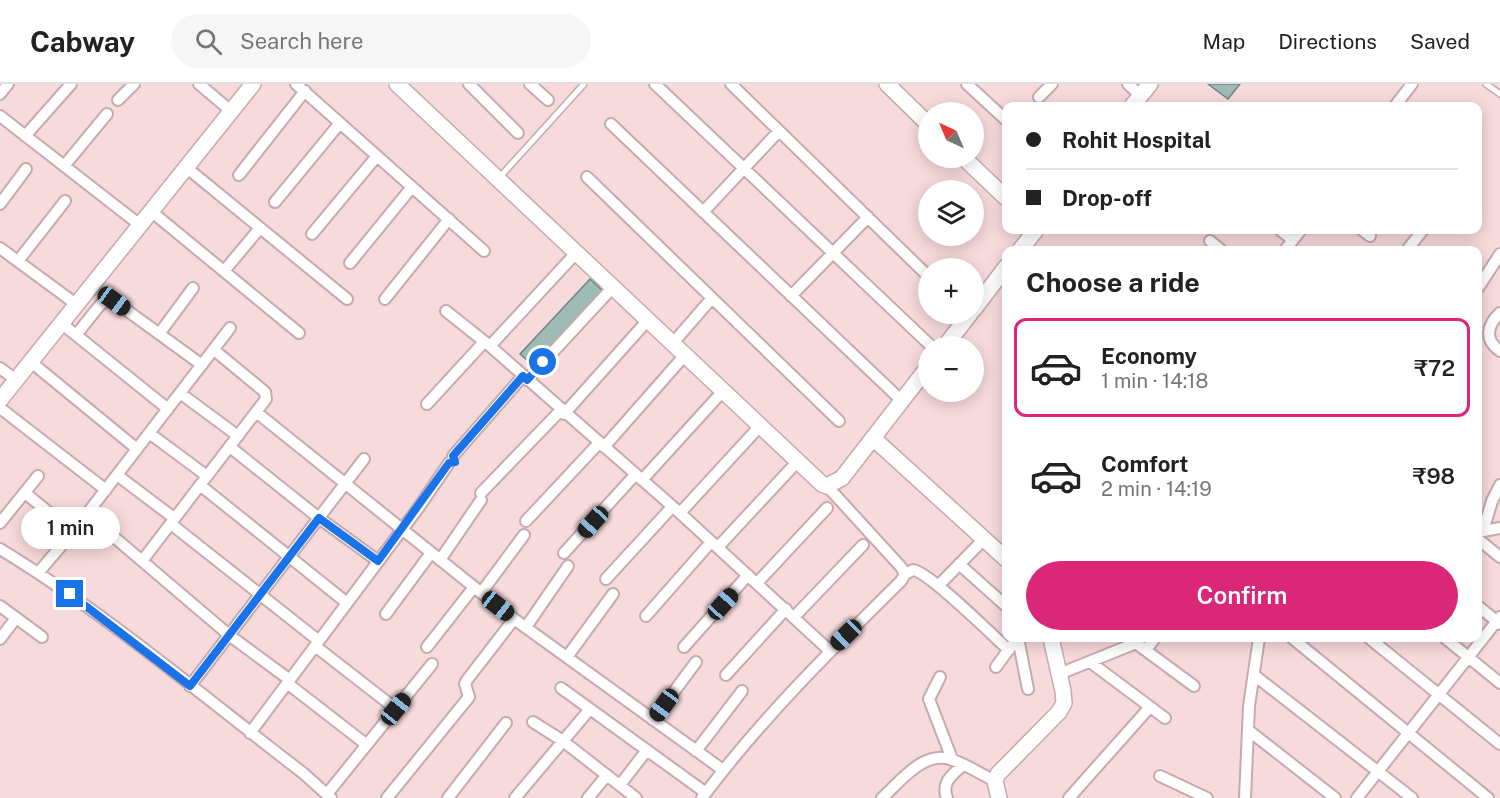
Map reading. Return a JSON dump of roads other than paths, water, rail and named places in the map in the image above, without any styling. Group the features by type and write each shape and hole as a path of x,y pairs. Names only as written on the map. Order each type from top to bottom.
{"street":[{"path":"0,94 8,84"},
{"path":"25,135 71,84"},
{"path":"118,100 134,84"},
{"path":"199,84 231,111"},
{"path":"0,400 253,84"},
{"path":"469,84 518,133"},
{"path":"530,84 548,100"},
{"path":"655,84 920,336"},
{"path":"731,84 918,266"},
{"path":"887,84 918,114"},
{"path":"967,84 1002,116"},
{"path":"1039,97 1052,84"},
{"path":"1128,84 1141,96"},
{"path":"1402,102 1412,84"},
{"path":"402,85 816,480 827,486 901,567 904,574 901,581 830,651 723,770 704,795 647,750 561,688"},
{"path":"239,175 300,88 484,251"},
{"path":"64,166 107,114"},
{"path":"0,116 140,225"},
{"path":"275,202 340,123"},
{"path":"611,124 902,401"},
{"path":"703,212 779,131"},
{"path":"312,234 377,156"},
{"path":"187,168 346,299"},
{"path":"974,168 1002,194"},
{"path":"0,204 26,169"},
{"path":"587,177 839,421"},
{"path":"350,263 412,187"},
{"path":"18,261 65,201"},
{"path":"152,212 299,333"},
{"path":"791,296 867,217"},
{"path":"385,299 449,219"},
{"path":"224,271 260,228"},
{"path":"1023,246 1033,234"},
{"path":"1285,234 1293,240"},
{"path":"1288,246 1298,234"},
{"path":"1410,246 1420,234"},
{"path":"1210,241 1216,246"},
{"path":"0,248 76,304"},
{"path":"427,404 576,253"},
{"path":"1482,282 1500,254"},
{"path":"984,295 1002,272"},
{"path":"250,733 451,460 525,378 613,287"},
{"path":"159,334 193,288"},
{"path":"673,343 712,298"},
{"path":"76,335 100,305 108,299 114,301 202,365"},
{"path":"446,311 487,344 676,510 830,651"},
{"path":"1500,313 1490,325 1488,333 1494,347 1500,351"},
{"path":"440,560 481,497 648,320"},
{"path":"61,323 168,409"},
{"path":"953,336 962,324"},
{"path":"39,573 230,328"},
{"path":"142,561 266,399 265,392 214,350"},
{"path":"526,521 686,355"},
{"path":"31,362 137,449"},
{"path":"0,368 16,380"},
{"path":"827,486 842,478 918,380"},
{"path":"564,553 723,391"},
{"path":"180,393 238,436"},
{"path":"0,408 106,489"},
{"path":"256,412 514,619 723,770"},
{"path":"606,579 760,426"},
{"path":"149,433 347,603"},
{"path":"873,438 1002,555"},
{"path":"230,447 319,518 378,561"},
{"path":"190,686 364,459"},
{"path":"646,616 714,544 798,461"},
{"path":"117,475 396,709"},
{"path":"0,523 38,476"},
{"path":"1482,528 1500,485"},
{"path":"25,493 73,532"},
{"path":"684,647 827,508"},
{"path":"87,514 229,634 366,745"},
{"path":"1482,533 1500,528"},
{"path":"427,647 524,535"},
{"path":"1482,536 1500,557"},
{"path":"938,586 984,539"},
{"path":"726,675 863,545"},
{"path":"0,549 100,616 329,796 366,745 432,664"},
{"path":"386,614 431,553"},
{"path":"959,564 1002,602"},
{"path":"526,627 568,566"},
{"path":"904,574 917,570 1009,650"},
{"path":"567,657 614,594"},
{"path":"0,606 42,637"},
{"path":"1482,609 1499,620 1482,640"},
{"path":"0,639 16,618"},
{"path":"387,798 469,697 465,684 467,680 514,619"},
{"path":"996,667 1014,642"},
{"path":"1018,642 1028,689"},
{"path":"999,798 995,781 998,774 1059,712 1064,703 1052,642"},
{"path":"1059,674 1090,662 1128,642"},
{"path":"1135,642 1194,686"},
{"path":"1146,650 1152,642"},
{"path":"1245,798 1248,730 1258,642"},
{"path":"1297,642 1488,798"},
{"path":"1374,642 1500,744"},
{"path":"1450,642 1500,683"},
{"path":"1357,798 1481,642"},
{"path":"653,720 696,662"},
{"path":"1090,662 1165,718"},
{"path":"1254,675 1412,798"},
{"path":"940,677 929,699 952,759"},
{"path":"696,751 742,691"},
{"path":"1069,798 1150,707"},
{"path":"516,798 590,709"},
{"path":"533,722 563,741 636,798"},
{"path":"448,798 506,723"},
{"path":"1248,730 1335,798"},
{"path":"620,785 647,750"},
{"path":"882,798 926,760 934,758 952,759 995,781"},
{"path":"947,798 944,790 946,781 963,765"},
{"path":"588,798 607,776"},
{"path":"1160,776 1207,798"}],"lane":[{"path":"498,179 584,84"},
{"path":"1486,84 1500,94"}]}
